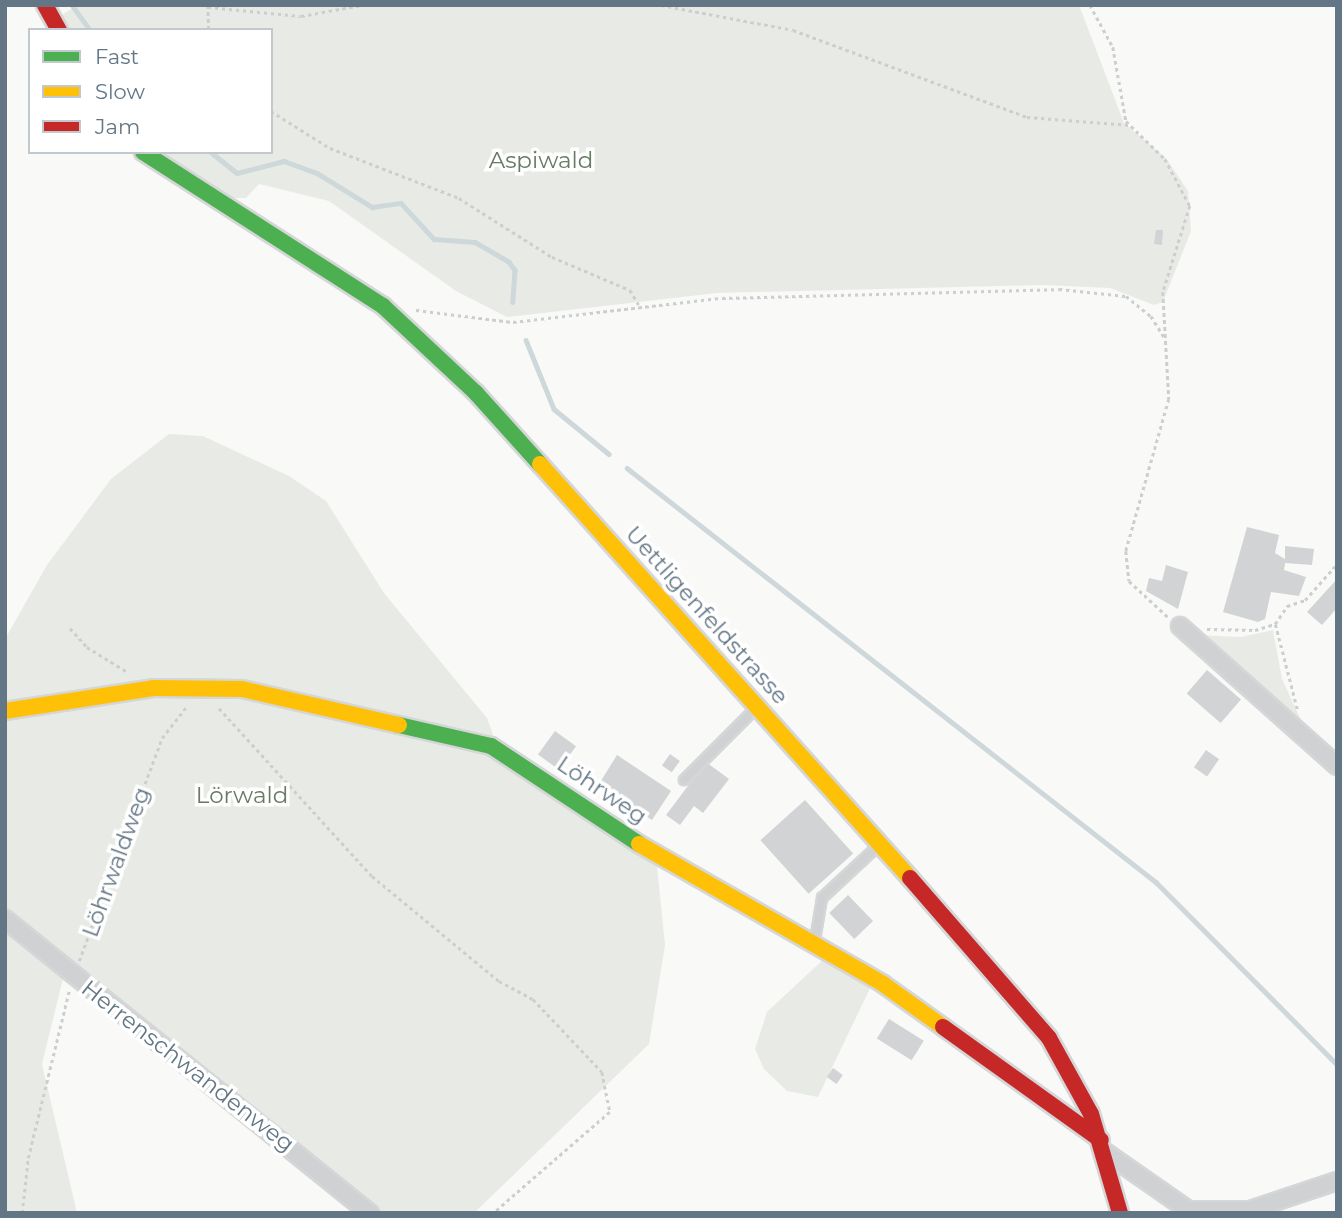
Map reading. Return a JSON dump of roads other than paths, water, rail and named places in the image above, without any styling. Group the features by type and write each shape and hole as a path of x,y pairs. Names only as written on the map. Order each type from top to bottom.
{"main road":[{"path":"45,5 58,28"},
{"name":"Uettligenfeldstrasse","path":"146,154 354,285 409,327 476,393 881,843 1049,1038 1103,1146 1120,1213"},
{"name":"Löhrweg","path":"5,711 153,688 272,692 491,746 627,836 814,943 904,999 1103,1146"}],"street":[{"path":"1180,626 1337,766"},
{"name":"Herrenschwandenweg","path":"5,919 370,1213"},
{"path":"1103,1146 1184,1211 1250,1210 1337,1181"}],"lane":[{"path":"684,780 758,706"},
{"path":"814,943 822,898 881,843"}],"waterway":[{"path":"72,5 89,28"},
{"path":"213,154 237,173 284,161 317,173 372,207 401,203 434,239 475,242 509,262 515,270 513,302"},
{"path":"526,340 554,409 609,454"},
{"path":"627,468 1156,882 1337,1064"}],"park label":[{"name":"Aspiwald","path":"541,160"},
{"name":"Lörwald","path":"242,795"}]}
